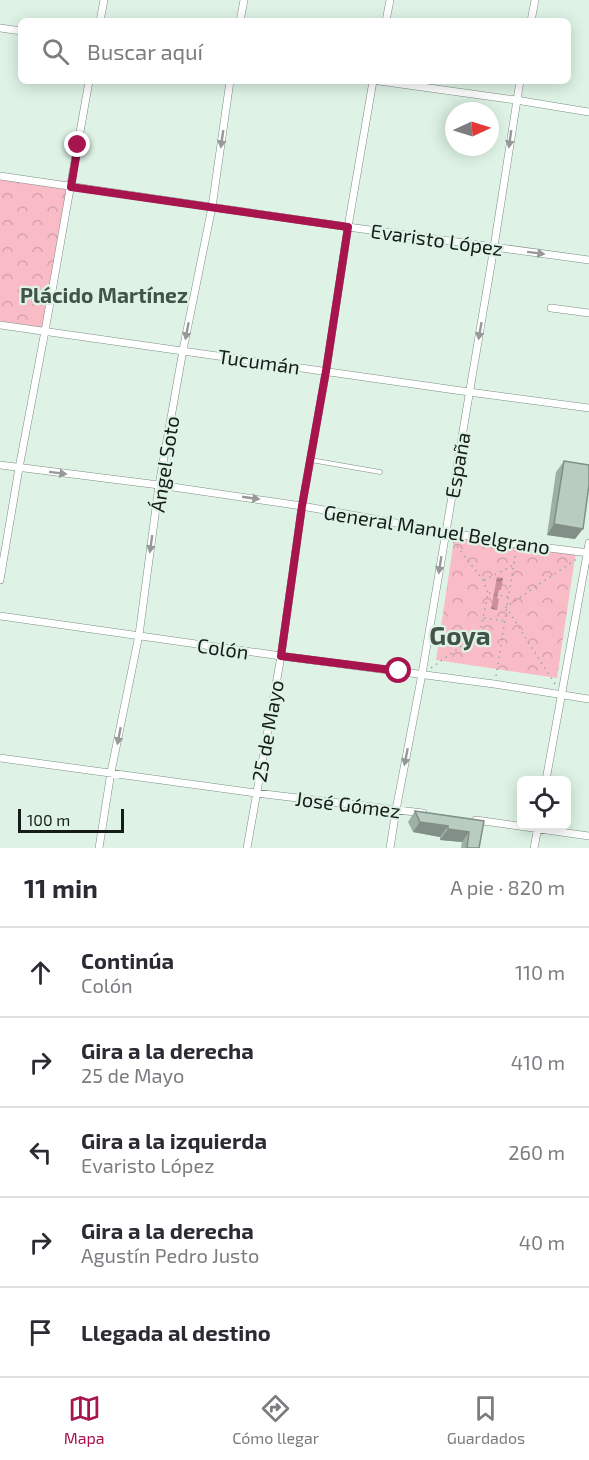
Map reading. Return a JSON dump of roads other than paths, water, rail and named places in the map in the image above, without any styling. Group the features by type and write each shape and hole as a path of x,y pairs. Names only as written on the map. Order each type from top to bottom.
{"street":[{"path":"101,18 104,0"},
{"path":"241,18 244,0"},
{"path":"387,18 390,0"},
{"path":"532,18 535,0"},
{"path":"0,28 18,31"},
{"path":"0,580 88,84"},
{"name":"Ángel Soto","path":"99,848 111,772 139,636 159,485 212,207 230,84"},
{"name":"25 de Mayo","path":"247,848 281,656 302,506 372,84"},
{"path":"401,84 589,112"},
{"name":"España","path":"390,848 423,674 519,84"},
{"name":"Evaristo López","path":"0,176 589,260"},
{"path":"551,308 589,313"},
{"name":"Tucumán","path":"0,325 589,408"},
{"name":"General Manuel Belgrano","path":"0,465 302,506 517,544 588,553"},
{"path":"547,776 589,543"},
{"name":"Colón","path":"0,616 589,699"},
{"name":"José Gómez","path":"0,758 431,814"},
{"path":"467,819 517,825"},
{"path":"534,848 537,830"},
{"path":"555,830 589,836"}],"lane":[{"path":"310,460 380,472"}],"water":[{"path":"497,577 503,578 497,598 499,599 497,610 491,609"}],"district":[{"name":"Plácido Martínez","path":"104,294"},
{"name":"Goya","path":"460,634"}]}
